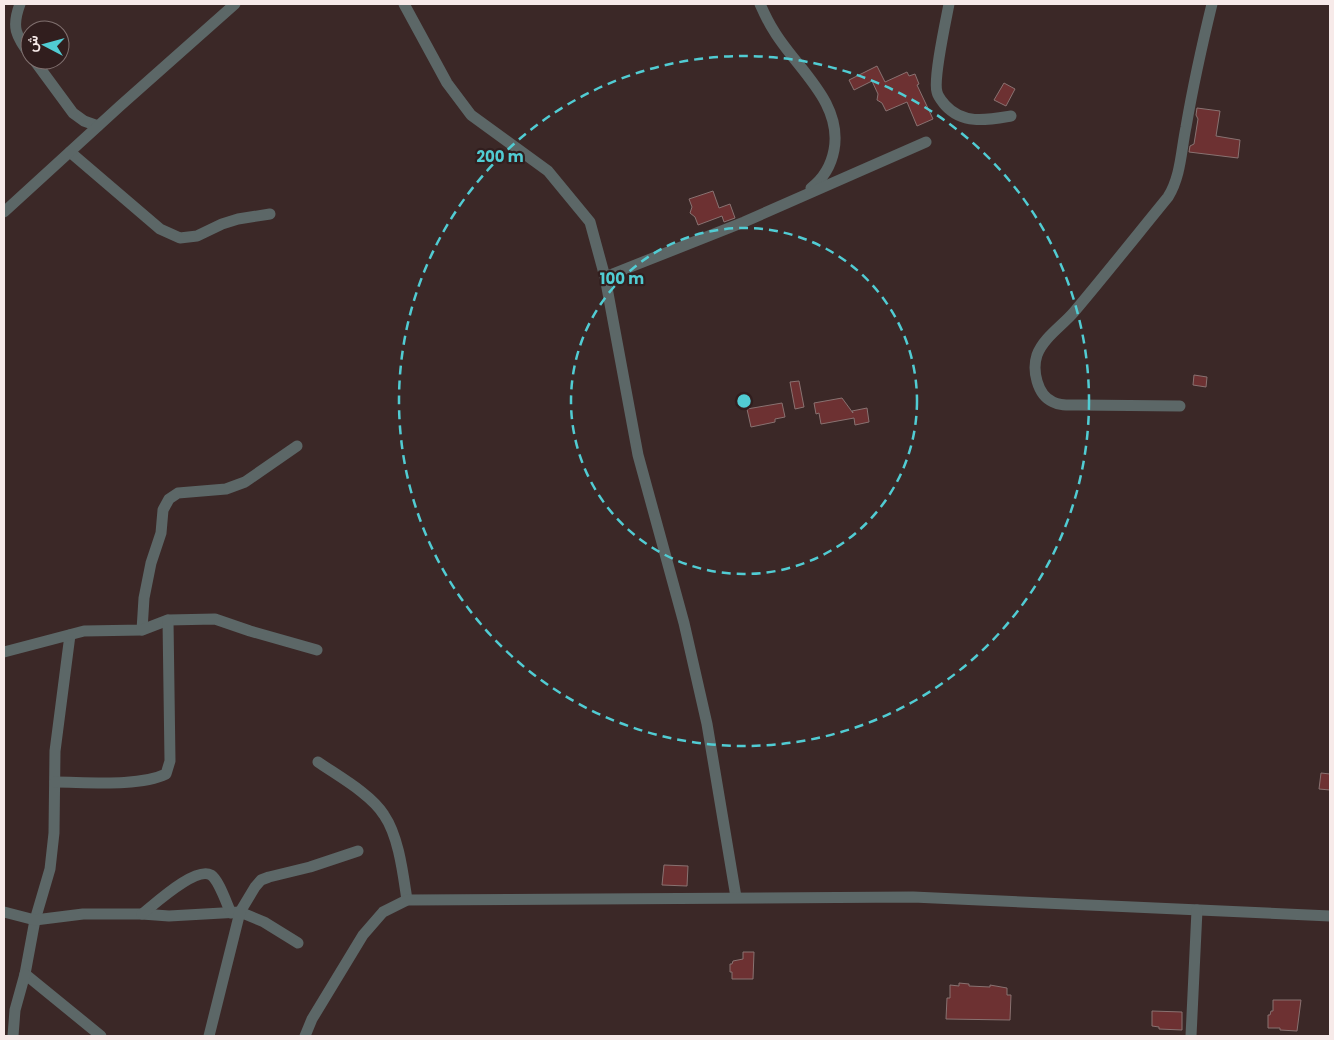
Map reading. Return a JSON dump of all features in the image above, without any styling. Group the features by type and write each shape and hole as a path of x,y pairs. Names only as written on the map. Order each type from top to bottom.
{"street":[{"path":"20,4 15,16 15,28 20,41"},
{"path":"4,212 235,4"},
{"path":"404,4 446,83 471,115 548,171 590,222 605,277 638,456 684,623 707,724 736,898"},
{"path":"760,4 774,32 823,98 833,118 835,132 832,158 827,171 817,184 804,194"},
{"path":"950,4 938,63 937,94 947,107 969,119 986,121 1011,116"},
{"path":"1180,406 1079,406 1052,402 1043,393 1037,381 1035,367 1037,355 1044,343 1072,314 1173,189 1212,4"},
{"path":"41,70 73,113 84,121 98,126"},
{"path":"605,277 744,222 926,142"},
{"path":"70,152 160,229 180,238 197,236 222,224 238,219 270,214"},
{"path":"142,630 144,598 161,533 163,510 169,499 178,493 226,489 245,482 297,446"},
{"path":"4,652 84,631 102,629 142,630 168,620 215,619 317,650"},
{"path":"55,782 128,782 156,778 166,774 170,761 168,620"},
{"path":"13,1036 15,1010 25,974 35,920 50,869 54,833 55,751 70,635"},
{"path":"318,762 373,802 384,815 392,833 402,867 407,900"},
{"path":"209,1036 235,913 255,887 261,880 269,877 310,867 358,851"},
{"path":"142,914 179,885 198,875 206,874 212,876 235,913"},
{"path":"305,1036 312,1019 363,935 383,912 407,900 914,897 1330,916"},
{"path":"1191,1036 1197,910"},
{"path":"4,912 35,920 83,914 169,916 235,913 264,922 298,943"},
{"path":"25,974 97,1035"}],"building":[{"path":"877,66 885,82 907,72 909,76 915,74 919,84 917,85 933,119 917,126 907,102 886,111 882,103 877,100 878,94 872,81 854,90 849,80"},
{"path":"1004,83 1015,89 1006,106 994,100"},
{"path":"1197,108 1220,111 1216,136 1240,140 1238,158 1189,152 1190,146 1194,144 1198,119 1196,115"},
{"path":"713,191 719,208 730,204 735,218 724,222 722,216 698,225 695,217 690,213 692,207 689,199"},
{"path":"1194,375 1207,377 1206,387 1193,385"},
{"path":"799,381 804,407 795,409 790,382"},
{"path":"842,398 853,413 852,411 867,408 869,422 855,425 854,418 821,424 819,413 816,414 814,403"},
{"path":"782,403 785,417 775,419 775,422 751,427 747,409"},
{"path":"1321,773 1330,774 1330,790 1319,789"},
{"path":"664,865 688,866 687,886 662,885"},
{"path":"743,952 754,952 753,979 732,979 730,964 733,961 743,959"},
{"path":"959,983 969,984 969,986 990,987 990,985 1007,988 1007,995 1011,995 1010,1020 946,1019 947,998 950,998 950,985 959,986"},
{"path":"1273,1000 1301,1000 1297,1031 1268,1028 1268,1015 1273,1011"},
{"path":"1152,1011 1182,1012 1182,1030 1159,1029 1159,1027 1152,1026"}]}
